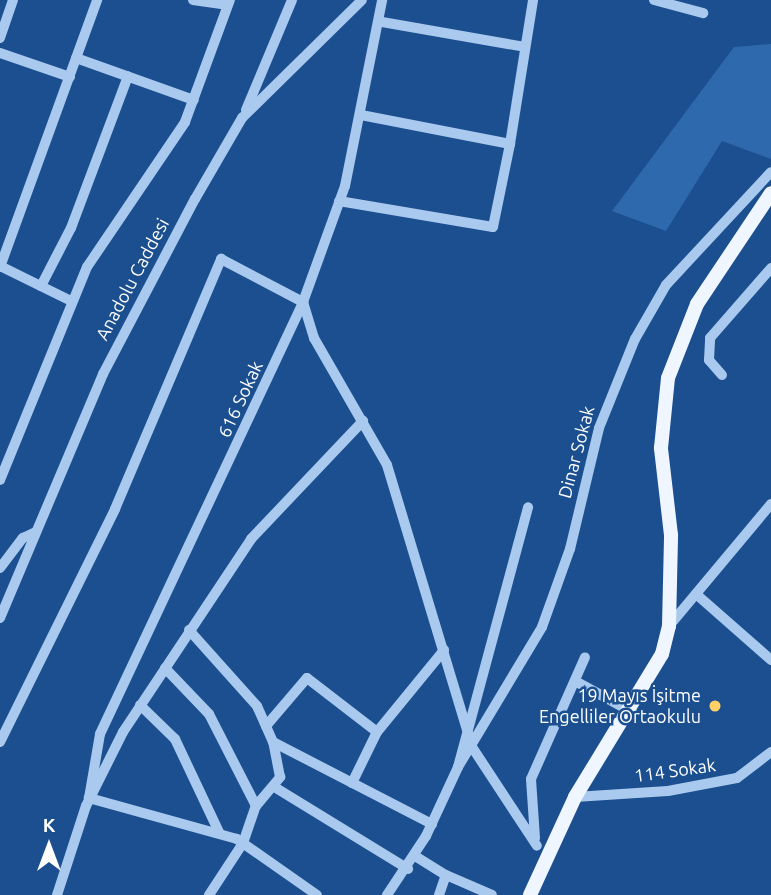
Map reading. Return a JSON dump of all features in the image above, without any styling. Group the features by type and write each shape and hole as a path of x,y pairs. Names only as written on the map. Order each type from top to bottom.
{"main road":[{"path":"530,895 542,852 632,712 669,626 671,535 660,449 668,378 697,304 771,193"}],"street":[{"path":"0,38 13,0"},
{"path":"71,301 0,267 97,0"},
{"path":"0,480 71,301 194,100 228,3 192,0"},
{"path":"242,118 292,0"},
{"name":"Anadolu Caddesi","path":"0,618 145,288 242,118 362,0"},
{"name":"616 Sokak","path":"89,798 100,734 303,302 339,201 382,22 382,0"},
{"path":"339,201 493,227 510,144 533,0"},
{"path":"654,0 703,13"},
{"path":"382,22 525,47"},
{"path":"0,52 70,77"},
{"path":"76,58 194,100"},
{"path":"41,286 71,228 128,76"},
{"path":"361,115 510,144"},
{"name":"Dinar Sokak","path":"458,767 542,627 570,548 599,428 635,339 666,285 771,172"},
{"path":"0,742 115,509 221,259 303,302 314,338 387,465 472,747 542,852"},
{"path":"722,375 709,360 710,338 771,268"},
{"path":"57,895 89,798 140,705 189,630 289,494 363,421"},
{"path":"669,626 771,504"},
{"path":"387,895 408,869 458,767 464,727 528,507"},
{"path":"0,568 23,538 36,532"},
{"path":"696,594 771,660"},
{"path":"189,630 227,666 266,726 273,742 276,788"},
{"path":"352,783 377,732 444,650"},
{"path":"542,852 531,779 585,657"},
{"path":"165,668 209,714 256,806"},
{"path":"266,726 307,678 377,732"},
{"path":"575,681 632,712"},
{"path":"140,705 175,739 219,832"},
{"path":"273,742 432,824"},
{"name":"114 Sokak","path":"575,797 715,783 750,772 771,752"},
{"path":"209,895 243,843 256,806 276,788"},
{"path":"276,788 408,869"},
{"path":"89,798 219,832 243,843 317,895"},
{"path":"415,856 446,875 492,895"},
{"path":"439,895 446,875"}],"shaded area":[{"path":"771,44 771,159 722,141 666,231 612,211 734,47"}],"place":[{"name":"19 Mayıs İşitme Engelliler Ortaokulu","path":"715,706"}]}
